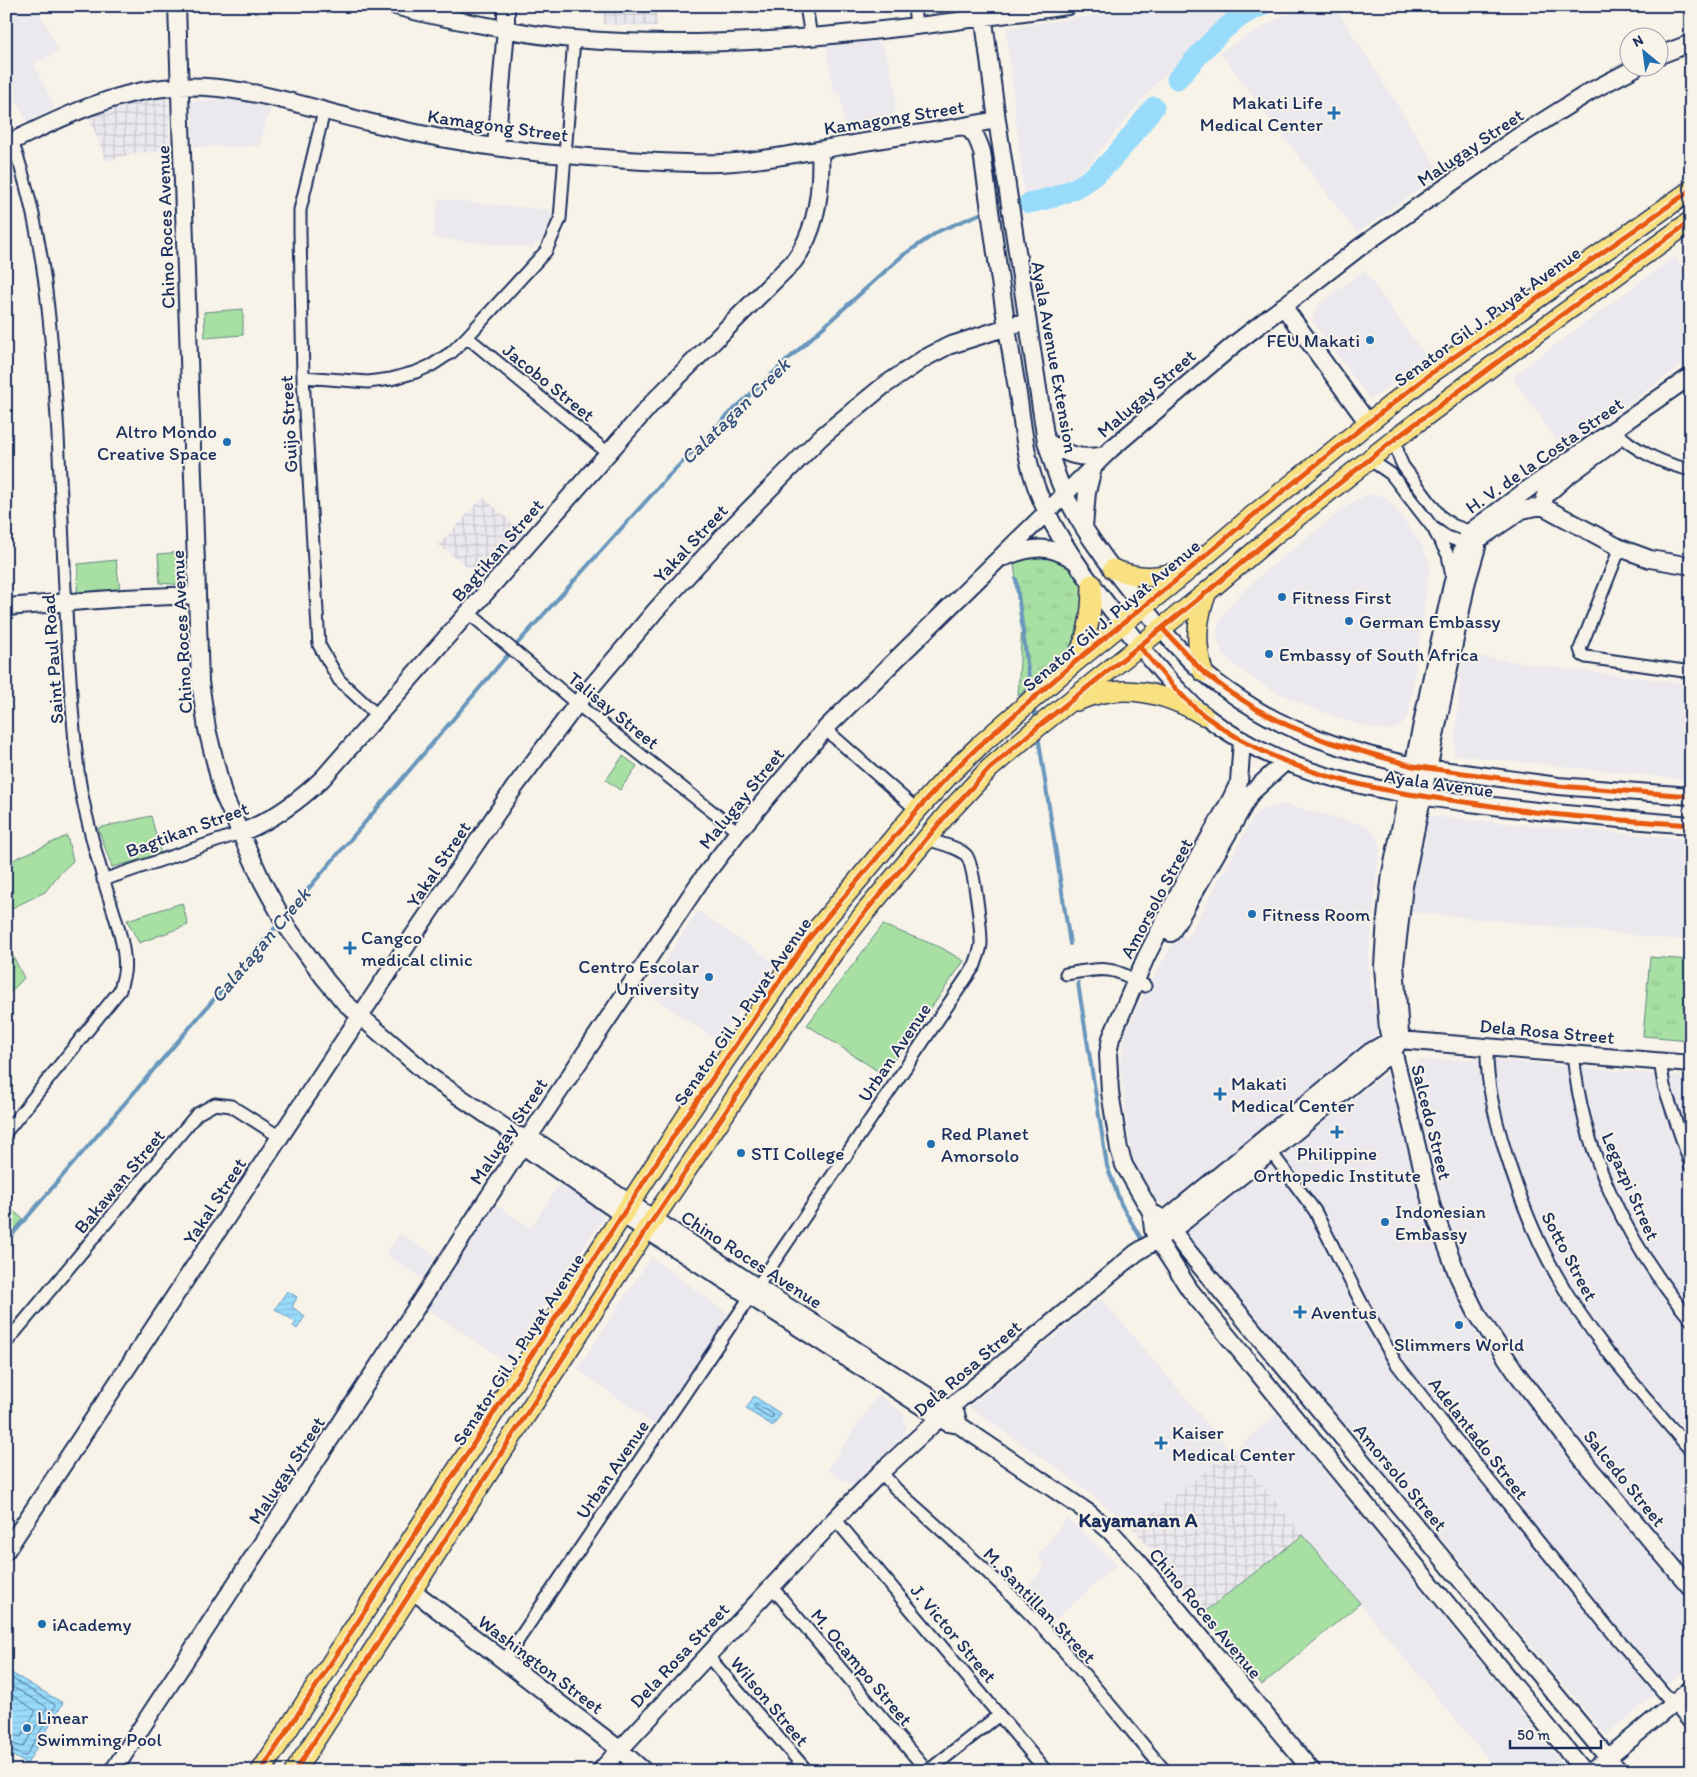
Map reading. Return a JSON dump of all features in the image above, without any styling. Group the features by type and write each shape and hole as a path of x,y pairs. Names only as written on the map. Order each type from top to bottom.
{"main road":[{"name":"Senator Gil J. Puyat Avenue","path":"261,1771 688,1114 807,941 917,810 980,745 1075,662 1368,423 1447,363 1691,190"},
{"name":"Senator Gil J. Puyat Avenue","path":"295,1771 650,1224 834,953 866,910 948,813 989,769 1062,707 1207,592 1369,459 1527,340 1691,221"},
{"path":"1113,569 1128,575 1144,577 1167,576 1190,569"},
{"path":"1075,662 1084,642 1090,621 1092,584"},
{"path":"1203,672 1199,657 1197,624 1207,592"},
{"path":"1062,707 1086,697 1110,692 1136,691 1160,695 1182,703 1203,715"}],"street":[{"name":"Chino Roces Avenue","path":"177,6 200,682 207,729 223,794 277,910 287,927 344,1002 432,1078 522,1140 542,1145 626,1209 753,1292 944,1414 956,1414 959,1425 1076,1504 1112,1532 1312,1771"},
{"path":"396,6 439,17 574,39 702,43 811,37 916,26 983,12 1068,6"},
{"path":"496,147 506,29 506,6"},
{"path":"806,6 811,37"},
{"path":"914,6 916,26"},
{"name":"Ayala Avenue Extension","path":"983,12 996,120 1046,441 1059,481 1084,527 1142,606"},
{"path":"303,377 368,382 391,379 432,365 452,352 467,337 547,250 560,219 574,39"},
{"path":"1670,51 1691,43"},
{"name":"Malugay Street","path":"113,1771 522,1140 694,891 738,832 825,729 1065,494 1167,400 1283,306 1364,244 1516,138 1591,91 1620,76"},
{"name":"Kamagong Street","path":"9,142 97,102 135,92 180,86 210,86 240,90 432,136 496,147 566,155 719,163 820,150 996,120"},
{"name":"Guijo Street","path":"324,111 300,210 303,377 319,645 339,680 378,716"},
{"path":"982,152 996,120"},
{"path":"964,126 972,130 982,152 1007,326 1032,474 1047,512 1077,563 1122,624"},
{"name":"Saint Paul Road","path":"6,1132 120,990 125,971 122,943 103,880 79,775 64,603 61,481 54,370 41,252 27,191 9,142"},
{"name":"Bagtikan Street","path":"103,880 240,833 267,820 306,795 378,716 653,402 794,261 805,247 811,229 819,191 821,171 820,150"},
{"path":"1283,306 1368,423"},
{"name":"Yakal Street","path":"6,1551 361,1015 514,788 577,704 656,610 728,531 821,437 882,386 925,358 948,346 1026,321"},
{"name":"Jacobo Street","path":"467,337 608,453"},
{"name":"H. V. de la Costa Street","path":"1415,796 1452,584 1473,540 1691,376"},
{"name":"H. V. de la Costa Street","path":"1473,540 1522,510 1542,506 1546,495 1617,433 1691,386"},
{"path":"1617,433 1662,461 1691,470"},
{"path":"1395,439 1403,466 1440,516 1473,540"},
{"path":"1046,441 1066,454 1092,457 1100,461 1087,492 1084,527"},
{"path":"1369,459 1391,474 1432,528 1448,555 1452,584"},
{"path":"1542,506 1620,548 1650,559 1691,566"},
{"path":"1432,528 1447,537 1473,540"},
{"name":"H. V. de la Costa Street","path":"1421,767 1468,581 1473,540"},
{"path":"996,561 1020,550 1041,548 1054,549 1077,563"},
{"path":"1620,548 1580,649 1582,654 1586,657 1691,672"},
{"path":"6,607 197,595"},
{"name":"Ayala Avenue","path":"1142,606 1203,672 1258,710 1326,742 1421,767 1558,786 1691,796"},
{"name":"Talisay Street","path":"469,612 577,704 738,832"},
{"name":"Ayala Avenue","path":"1122,624 1174,686 1203,715 1263,752 1324,776 1372,789 1415,796 1551,814 1691,825"},
{"path":"825,729 917,810"},
{"name":"Amorsolo Street","path":"1242,740 1238,782 1231,800 1186,879 1146,957 1140,984 1109,1076 1119,1149 1124,1165 1160,1226 1190,1290 1584,1771"},
{"name":"Amorsolo Street","path":"1140,984 1251,793 1285,762"},
{"name":"Salcedo Street","path":"1415,796 1392,873 1386,918 1383,966 1386,1017 1395,1043 1432,1207 1458,1276 1476,1312 1515,1371 1586,1464 1691,1588"},
{"name":"Urban Avenue","path":"504,1661 975,965 981,944 973,877 968,859 965,854 926,839"},
{"path":"1066,974 1096,969 1113,970 1134,967 1146,957"},
{"path":"1113,970 1140,984"},
{"name":"Dela Rosa Street","path":"1160,1226 1271,1152 1395,1043"},
{"name":"Dela Rosa Street","path":"600,1771 771,1586 881,1472 944,1414 1134,1254 1160,1226 1370,1052 1395,1043 1488,1046 1691,1064"},
{"name":"Sotto Street","path":"1488,1046 1487,1058 1491,1095 1497,1123 1513,1176 1534,1230 1556,1276 1590,1328 1632,1382 1691,1451"},
{"name":"Legazpi Street","path":"1573,1053 1578,1092 1590,1141 1608,1188 1627,1228 1650,1266 1691,1320"},
{"path":"1660,1061 1664,1086 1691,1166"},
{"name":"Bakawan Street","path":"6,1343 197,1114 215,1104 231,1106 280,1137"},
{"name":"Adelantado Street","path":"1271,1152 1315,1210 1361,1302 1396,1363 1610,1630 1691,1726"},
{"name":"Amorsolo Street","path":"1160,1226 1619,1771"},
{"name":"M. Santillan Street","path":"881,1472 896,1489 1028,1612 1165,1771"},
{"name":"J. Victor Street","path":"835,1519 1046,1771"},
{"name":"M. Ocampo Street","path":"771,1586 927,1771"},
{"name":"Washington Street","path":"412,1590 619,1749 644,1771"},
{"name":"Wilson Street","path":"708,1655 806,1771"},
{"path":"1592,1771 1691,1689"},
{"path":"927,1771 999,1715"}],"shaded area":[{"path":"10,6 37,6 59,51 34,64 55,108 27,122 6,80 6,8"},
{"path":"604,6 656,6 657,26 603,24"},
{"path":"1157,6 1247,6 1204,35 1155,85 1090,163 1073,177 1049,190 1024,193 1006,28"},
{"name":"Makati Life Medical Center","path":"1317,6 1335,6 1441,174 1357,233 1219,52 1282,16"},
{"path":"874,40 881,45 888,60 896,90 896,108 887,122 845,132 840,93 834,94 826,46"},
{"path":"168,96 170,151 133,153 107,162 89,118 120,105"},
{"path":"230,99 271,108 259,146 193,147 191,101"},
{"path":"438,199 552,210 551,222 540,241 532,248 433,238"},
{"path":"1675,256 1691,279 1691,358 1564,451 1512,377"},
{"name":"FEU Makati","path":"1364,270 1428,359 1370,400 1312,321 1317,306"},
{"path":"1367,494 1385,497 1394,506 1421,544 1429,560 1430,567 1409,714 1400,726 1388,730 1375,729 1347,721 1297,702 1268,688 1236,667 1221,650 1217,632 1223,614 1235,599 1257,578 1349,504"},
{"path":"483,497 524,533 483,579 439,545"},
{"path":"1462,654 1691,684 1691,780 1454,755"},
{"name":"Makati Medical Center","path":"1284,804 1367,826 1378,838 1380,845 1368,960 1372,1004 1381,1006 1381,1025 1374,1039 1348,1063 1174,1204 1163,1204 1149,1191 1132,1163 1120,1066 1125,1037 1137,1007 1178,933 1187,938 1254,816 1262,809"},
{"path":"1426,816 1691,839 1691,941 1410,912 1413,875"},
{"name":"Centro Escolar University","path":"698,911 775,963 718,1041 644,992"},
{"path":"1483,1059 1691,1077 1691,1665 1606,1735 1183,1232 1384,1075 1421,1060"},
{"path":"561,1182 607,1212 507,1362 423,1307 491,1202 531,1227"},
{"path":"400,1233 436,1256 422,1278 386,1255"},
{"path":"651,1257 730,1315 656,1426 577,1369"},
{"path":"1101,1298 1231,1451 1133,1528 1072,1479 969,1407"},
{"path":"878,1394 903,1413 906,1427 904,1435 853,1486 827,1470"},
{"path":"1278,1413 1564,1765 1557,1771 1498,1771 1233,1451"},
{"path":"1233,1451 1303,1535 1203,1613 1133,1528"},
{"path":"1067,1517 1117,1565 1051,1623 1023,1592 1045,1565 1037,1557"}],"green space":[{"path":"243,309 243,335 205,338 204,312"},
{"path":"182,552 183,585 160,583 158,554"},
{"path":"1065,554 1090,583 1089,638 1018,696 1022,622 1013,557"},
{"path":"116,560 120,591 77,597 78,564"},
{"path":"623,756 637,766 620,790 606,780"},
{"path":"151,816 161,855 112,867 98,828"},
{"path":"67,836 73,861 59,874 45,892 6,911 6,865 17,858"},
{"path":"182,903 188,925 139,943 127,920"},
{"path":"883,925 940,947 964,961 884,1075 807,1025"},
{"path":"11,952 24,978 6,997 6,955"},
{"path":"1650,957 1691,960 1691,1040 1643,1036"},
{"path":"6,1205 23,1219 9,1237 6,1235"},
{"path":"1303,1535 1360,1603 1262,1685 1203,1613"}],"water":[{"path":"287,1291 297,1297 292,1307 305,1316 297,1329 293,1326 296,1322 275,1309"},
{"path":"754,1396 781,1414 773,1426 746,1409"},
{"name":"Linear Swimming Pool","path":"8,1671 63,1703 27,1764 6,1752 6,1673"}],"waterway":[{"name":"Calatagan Creek","path":"1177,79 1226,28 1248,12 1261,6"},
{"name":"Calatagan Creek","path":"1029,203 1060,195 1088,180 1119,151 1154,107"},
{"name":"Calatagan Creek","path":"1015,205 1029,203"},
{"name":"Calatagan Creek","path":"517,644 665,480 729,414 902,256 939,231 982,213"},
{"path":"1016,579 1031,693"},
{"name":"Calatagan Creek","path":"286,915 512,650"},
{"path":"1033,705 1036,720"},
{"path":"1038,735 1070,944"},
{"name":"Calatagan Creek","path":"6,1242 280,922"},
{"path":"1078,983 1107,1166 1121,1204 1143,1242"}],"cycle path":[{"path":"261,1771 688,1114 807,941 917,810 980,745 1075,662 1368,423 1430,374 1691,190"},
{"path":"295,1771 646,1230 833,953 948,813 989,769 1039,726 1207,592 1273,536 1395,439 1691,221"},
{"path":"1162,628 1203,672 1227,690 1258,710 1287,725 1326,741 1413,766 1558,786 1691,796"},
{"path":"1140,647 1162,674 1205,716 1236,737 1267,754 1332,778 1400,792 1531,812 1691,825"}],"place":[{"name":"Makati Life Medical Center","path":"1334,113"},
{"name":"FEU Makati","path":"1370,340"},
{"name":"Altro Mondo Creative Space","path":"227,442"},
{"name":"Fitness First","path":"1282,597"},
{"name":"German Embassy","path":"1349,621"},
{"name":"Embassy of South Africa","path":"1269,654"},
{"name":"Fitness Room","path":"1252,914"},
{"name":"Cangco medical clinic","path":"350,948"},
{"name":"Centro Escolar University","path":"709,977"},
{"name":"Makati Medical Center","path":"1220,1094"},
{"name":"Philippine Orthopedic Institute","path":"1337,1132"},
{"name":"Red Planet Amorsolo","path":"931,1144"},
{"name":"STI College","path":"741,1153"},
{"name":"Indonesian Embassy","path":"1385,1222"},
{"name":"Aventus","path":"1300,1312"},
{"name":"Slimmers World","path":"1459,1325"},
{"name":"Kaiser Medical Center","path":"1161,1443"},
{"name":"iAcademy","path":"42,1624"},
{"name":"Linear Swimming Pool","path":"27,1728"}],"district":[{"name":"Kayamanan A","path":"1138,1520"}]}
